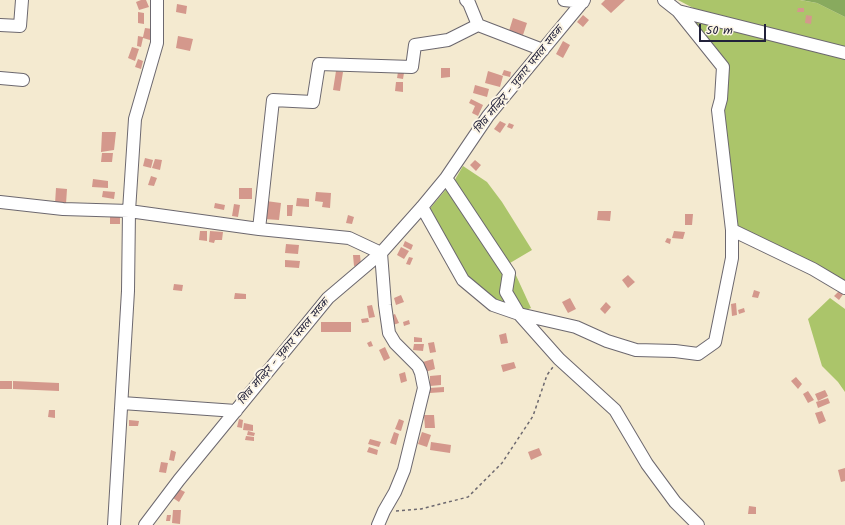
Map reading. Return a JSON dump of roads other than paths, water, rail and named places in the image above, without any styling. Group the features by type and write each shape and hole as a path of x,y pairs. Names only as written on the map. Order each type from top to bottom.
{"street":[{"path":"0,25 20,26 22,0"},
{"path":"114,525 128,291 129,211 135,120 157,43 157,0"},
{"path":"466,0 469,3 478,25 543,50"},
{"path":"564,0 584,1"},
{"path":"422,207 463,280 493,306 519,314 576,327 607,341 636,350 675,351 698,354 715,342 732,258 732,230 718,110 721,99 723,67 678,12 664,0"},
{"name":"शिव मन्दिर - पुकार पसल सडक","path":"145,525 179,480 328,298 381,253 422,207 446,178 488,116 584,1"},
{"path":"678,12 845,53"},
{"path":"258,229 274,100 313,102 319,64 412,67 415,45 448,40 478,25"},
{"path":"0,78 23,80"},
{"path":"446,178 509,274 506,292 519,314 559,359 615,410 647,464 675,502 698,525"},
{"path":"0,202 63,209 129,211 258,229 349,238 381,253 389,333 395,343 418,366 421,372 424,388 404,470 395,492 378,525"},
{"path":"732,230 812,269 845,288"},
{"path":"122,404 236,411"}]}
